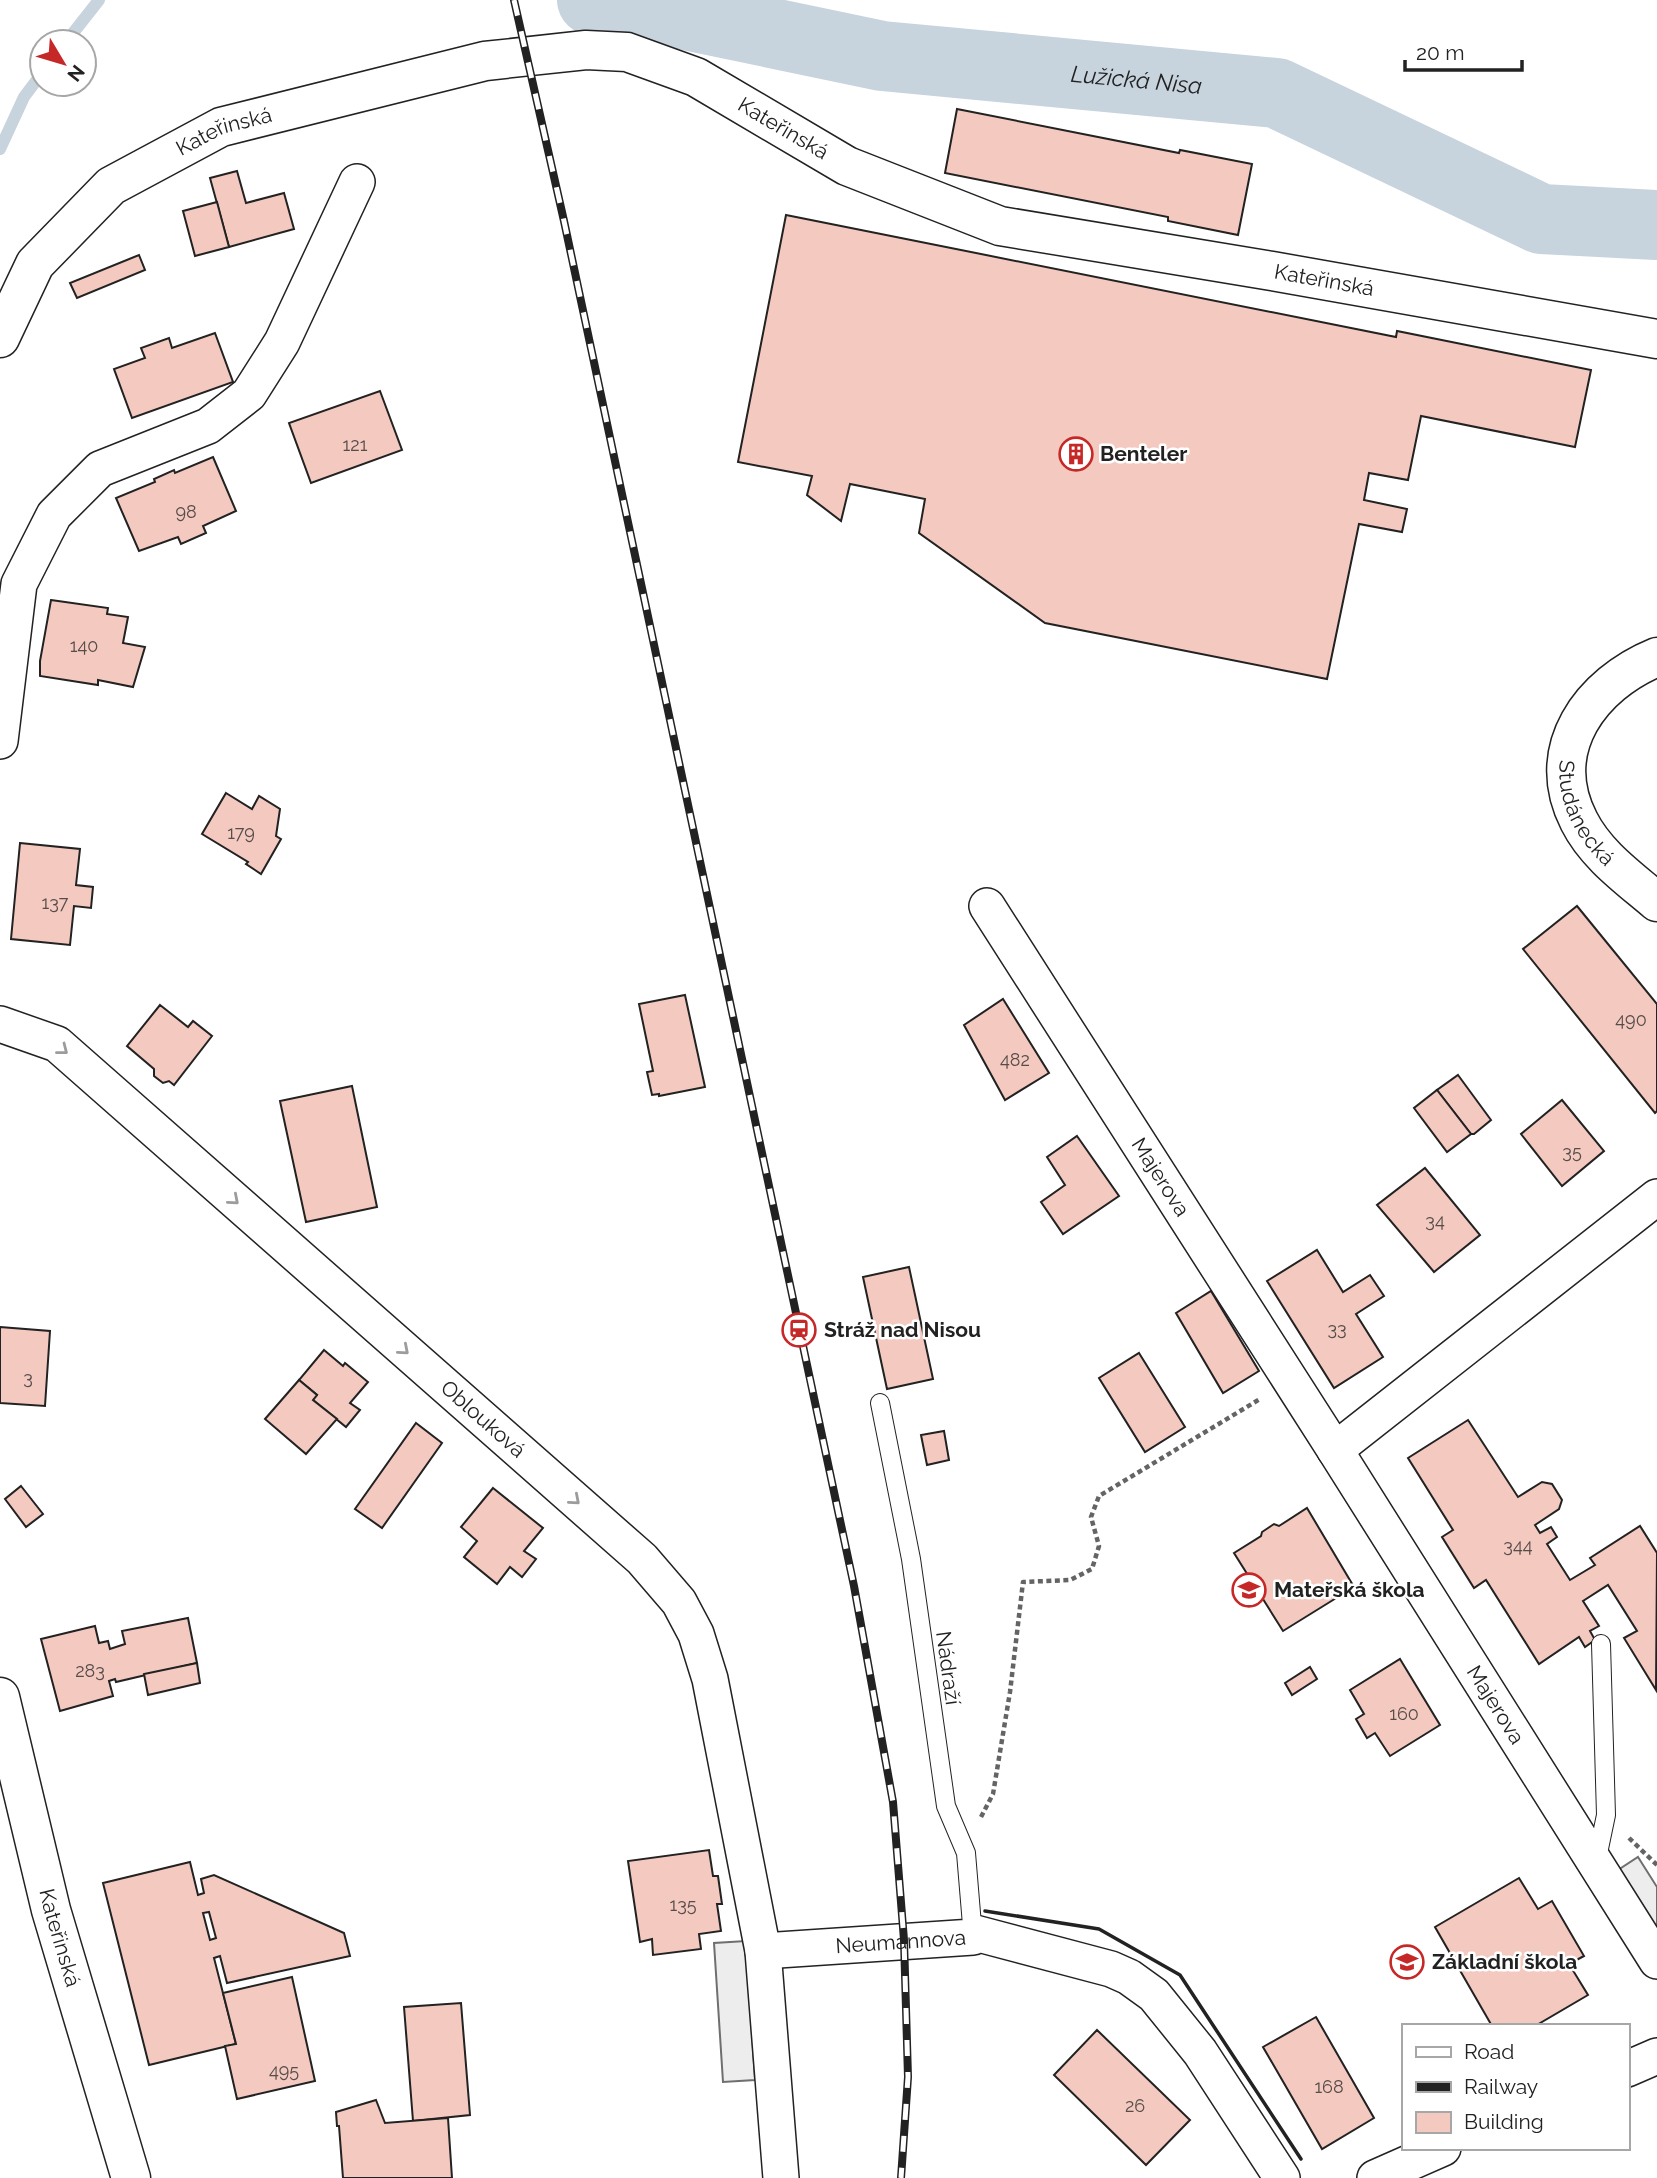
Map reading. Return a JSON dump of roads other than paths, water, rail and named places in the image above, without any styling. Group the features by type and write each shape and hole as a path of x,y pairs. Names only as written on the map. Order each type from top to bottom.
{"street":[{"name":"Kateřinská","path":"0,338 35,264 111,187 221,127 485,61 586,50 627,52 696,77 847,166 1000,226 1657,339"},
{"path":"0,741 19,584 54,515 100,469 208,426 249,394 282,342 357,182"},
{"name":"Studánecká","path":"1657,657 1633,667 1597,696 1576,730 1570,746 1567,772 1570,799 1579,821 1592,841 1616,868 1657,902"},
{"name":"Majerova","path":"987,906 1335,1450 1657,1961"},
{"name":"Oblouková","path":"0,1024 57,1044 642,1559 679,1602 696,1634 710,1679 763,1951"},
{"path":"1335,1450 1657,1197"},
{"name":"Kateřinská","path":"0,1697 51,1910 131,2178"},
{"name":"Neumannova","path":"763,1951 973,1937 975,1933 1111,1969 1129,1977 1154,1995 1200,2052 1282,2178"},
{"path":"763,1951 781,2178"},
{"path":"1629,2068 1657,2056"},
{"path":"1375,2178 1438,2150"}],"lane":[{"name":"Nádraží","path":"880,1403 911,1559 946,1805 966,1853 973,1937"},
{"path":"1595,1866 1606,1815 1601,1644"}],"waterway":[{"path":"77,28 99,0"},
{"name":"Lužická Nisa","path":"592,0 676,13 882,56 1277,93 1541,219 1657,225"},
{"path":"0,149 28,92"}],"railway":[{"path":"514,0 564,221 854,1586 893,1802 904,1940 908,2077 901,2178"}],"place":[{"name":"Benteler","path":"1076,454"},
{"name":"Stráž nad Nisou","path":"799,1330"},
{"name":"Mateřská škola","path":"1249,1590"},
{"name":"Základní škola","path":"1407,1962"}]}
